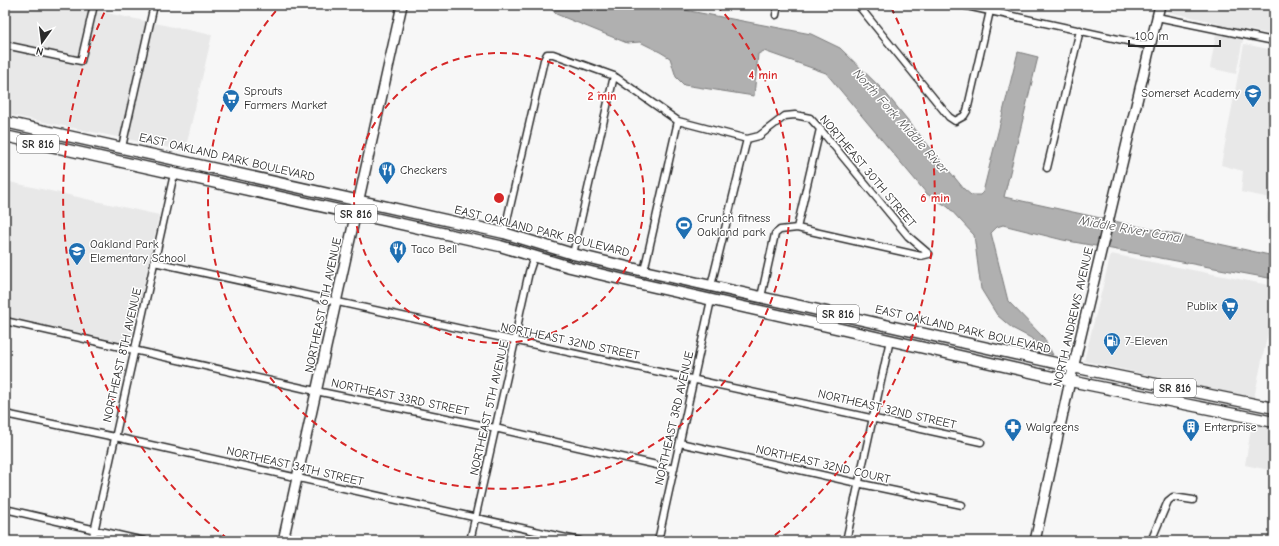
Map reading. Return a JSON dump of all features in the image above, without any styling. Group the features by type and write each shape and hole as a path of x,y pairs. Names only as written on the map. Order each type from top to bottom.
{"main road":[{"name":"NORTHEAST 6TH AVENUE","path":"283,541 402,5"},
{"name":"NORTH ANDREWS AVENUE","path":"1034,541 1073,367 1160,5"},
{"name":"EAST OAKLAND PARK BOULEVARD","path":"5,122 504,233 573,254 644,271 1073,367"},
{"path":"5,128 50,137 64,134"},
{"name":"EAST OAKLAND PARK BOULEVARD","path":"5,136 500,246 570,268 1070,381"},
{"path":"110,159 119,154 122,147"},
{"path":"142,166 144,160 148,157 157,155"},
{"path":"534,257 540,252 561,250"},
{"path":"626,280 636,278 644,271"},
{"path":"711,300 718,293 732,291"},
{"path":"836,328 846,325 852,317"},
{"path":"890,340 897,333 914,331"},
{"name":"SR 816","path":"1073,367 1274,408"},
{"name":"SR 816","path":"1070,381 1274,422"},
{"path":"1241,416 1248,408 1274,413"}],"street":[{"path":"5,45 81,61 94,5"},
{"path":"122,147 154,5"},
{"path":"776,15 778,5"},
{"path":"858,5 949,117 955,121 964,116 967,110 990,11"},
{"path":"962,5 1150,46"},
{"path":"1157,17 1274,41"},
{"path":"1046,168 1080,30"},
{"path":"504,233 544,60 547,54 557,55 614,76 678,121 747,138 711,286"},
{"path":"573,254 614,76"},
{"name":"NORTHEAST 30TH STREET","path":"747,138 759,136 785,116 795,115 810,118 908,236 929,254 921,256 797,228"},
{"path":"644,271 678,121"},
{"path":"761,297 775,234 780,230 797,228 820,129"},
{"name":"NORTHEAST 8TH AVENUE","path":"92,541 174,174"},
{"name":"NORTHEAST 5TH AVENUE","path":"470,541 529,272 534,257"},
{"name":"NORTHEAST 32ND STREET","path":"154,262 515,341 694,378 981,442"},
{"name":"NORTHEAST 3RD AVENUE","path":"658,541 711,300"},
{"name":"NORTHEAST 33RD STREET","path":"5,321 316,392 496,428 674,469"},
{"path":"846,541 890,340"},
{"name":"NORTHEAST 34TH STREET","path":"5,414 115,437 580,541"},
{"name":"NORTHEAST 32ND COURT","path":"680,442 858,483 962,505"},
{"path":"1151,541 1168,501 1173,497 1193,500"},
{"path":"5,509 144,541"}],"shaded area":[{"path":"5,5 98,5 97,11 212,35 185,151 5,114"},
{"path":"1170,5 1274,5 1274,35 1245,29 1236,74 1210,68 1218,23 1169,12"},
{"name":"Somerset Academy","path":"1244,44 1274,50 1274,223 1266,221 1270,198 1241,192 1243,171 1221,165"},
{"name":"Oakland Park Elementary School","path":"5,181 159,215 131,344 5,316"},
{"path":"1111,254 1274,286 1274,304 1254,398 1084,361"},
{"path":"1252,423 1274,428 1274,471 1245,465"}],"water":[{"path":"548,5 658,5 811,34 840,48 884,91 964,189 971,195 980,195 983,192 1018,52 1038,57 1004,197 1274,256 1274,279 1063,240 1003,225 997,227 991,233 1008,301 1044,338 1053,355 1044,352 1031,338 1012,328 997,315 981,289 974,235 948,207 927,194 826,73 764,51 758,54 754,96 684,85 676,77 670,58 660,52 640,42 627,43 556,14"}],"place":[{"name":"Somerset Academy","path":"1253,108"},
{"name":"Sprouts Farmers Market","path":"231,113"},
{"name":"Checkers","path":"387,185"},
{"name":"Crunch fitness Oakland park","path":"684,240"},
{"name":"Taco Bell","path":"398,264"},
{"name":"Oakland Park Elementary School","path":"77,266"},
{"name":"Publix","path":"1230,321"},
{"name":"7-Eleven","path":"1112,356"},
{"name":"Walgreens","path":"1013,442"},
{"name":"Enterprise","path":"1191,442"}],"water label":[{"name":"North Fork Middle River","path":"901,121"},
{"name":"Middle River Canal","path":"1131,229"}]}
